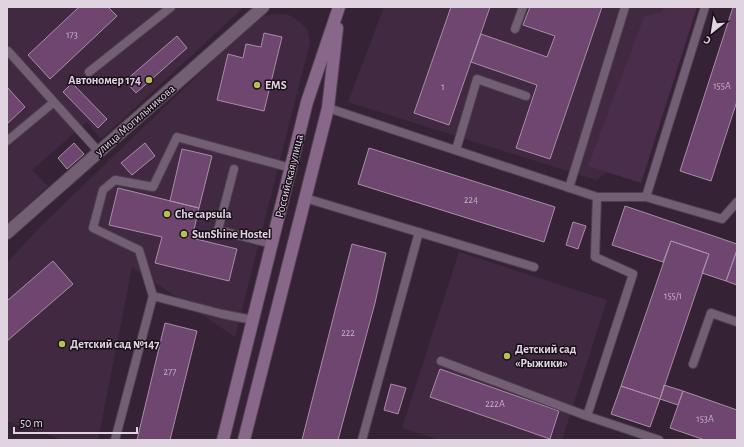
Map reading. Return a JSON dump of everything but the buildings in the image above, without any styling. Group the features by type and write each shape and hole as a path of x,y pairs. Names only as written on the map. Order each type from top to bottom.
{"main road":[{"name":"Российская улица","path":"244,440 328,108 340,7"},
{"name":"Российская улица","path":"223,440 307,102 340,7"}],"street":[{"name":"улица Могильникова","path":"7,233 263,7"}],"lane":[{"path":"89,72 171,7"},
{"path":"515,29 523,7"},
{"path":"569,188 625,7"},
{"path":"646,197 705,7"},
{"path":"7,52 8,51 99,152"},
{"path":"456,150 477,79 526,96"},
{"path":"7,142 54,102"},
{"path":"328,108 598,197 646,197 722,219 737,202"},
{"path":"115,440 153,296 139,250 93,228 104,190 115,180 153,187 177,137 291,168"},
{"path":"234,169 218,230 272,244"},
{"path":"587,416 632,274 595,258 598,197"},
{"path":"305,198 534,267"},
{"path":"362,440 419,232"},
{"path":"153,296 222,314 253,320"},
{"path":"693,364 711,313 737,322"},
{"path":"441,361 587,416 634,436 659,440"}],"shaded area":[{"path":"7,7 244,7 101,139 87,122 32,170 48,186 7,224"},
{"path":"384,7 689,7 643,149 596,180 348,102"},
{"path":"664,7 697,7 641,183 588,166 644,17 662,11"},
{"path":"276,14 289,15 302,24 308,31 310,42 235,337 132,267 98,440 63,440 7,421 7,263 40,227 248,27 264,16"},
{"name":"Детский сад «Рыжики»","path":"459,252 607,300 562,440 440,440 402,428"}],"place":[{"name":"Автономер 174","path":"149,80"},
{"name":"EMS","path":"257,85"},
{"name":"Che capsula","path":"167,214"},
{"name":"SunShine Hostel","path":"184,234"},
{"name":"Детский сад №147","path":"62,344"},
{"name":"Детский сад «Рыжики»","path":"507,356"}]}
